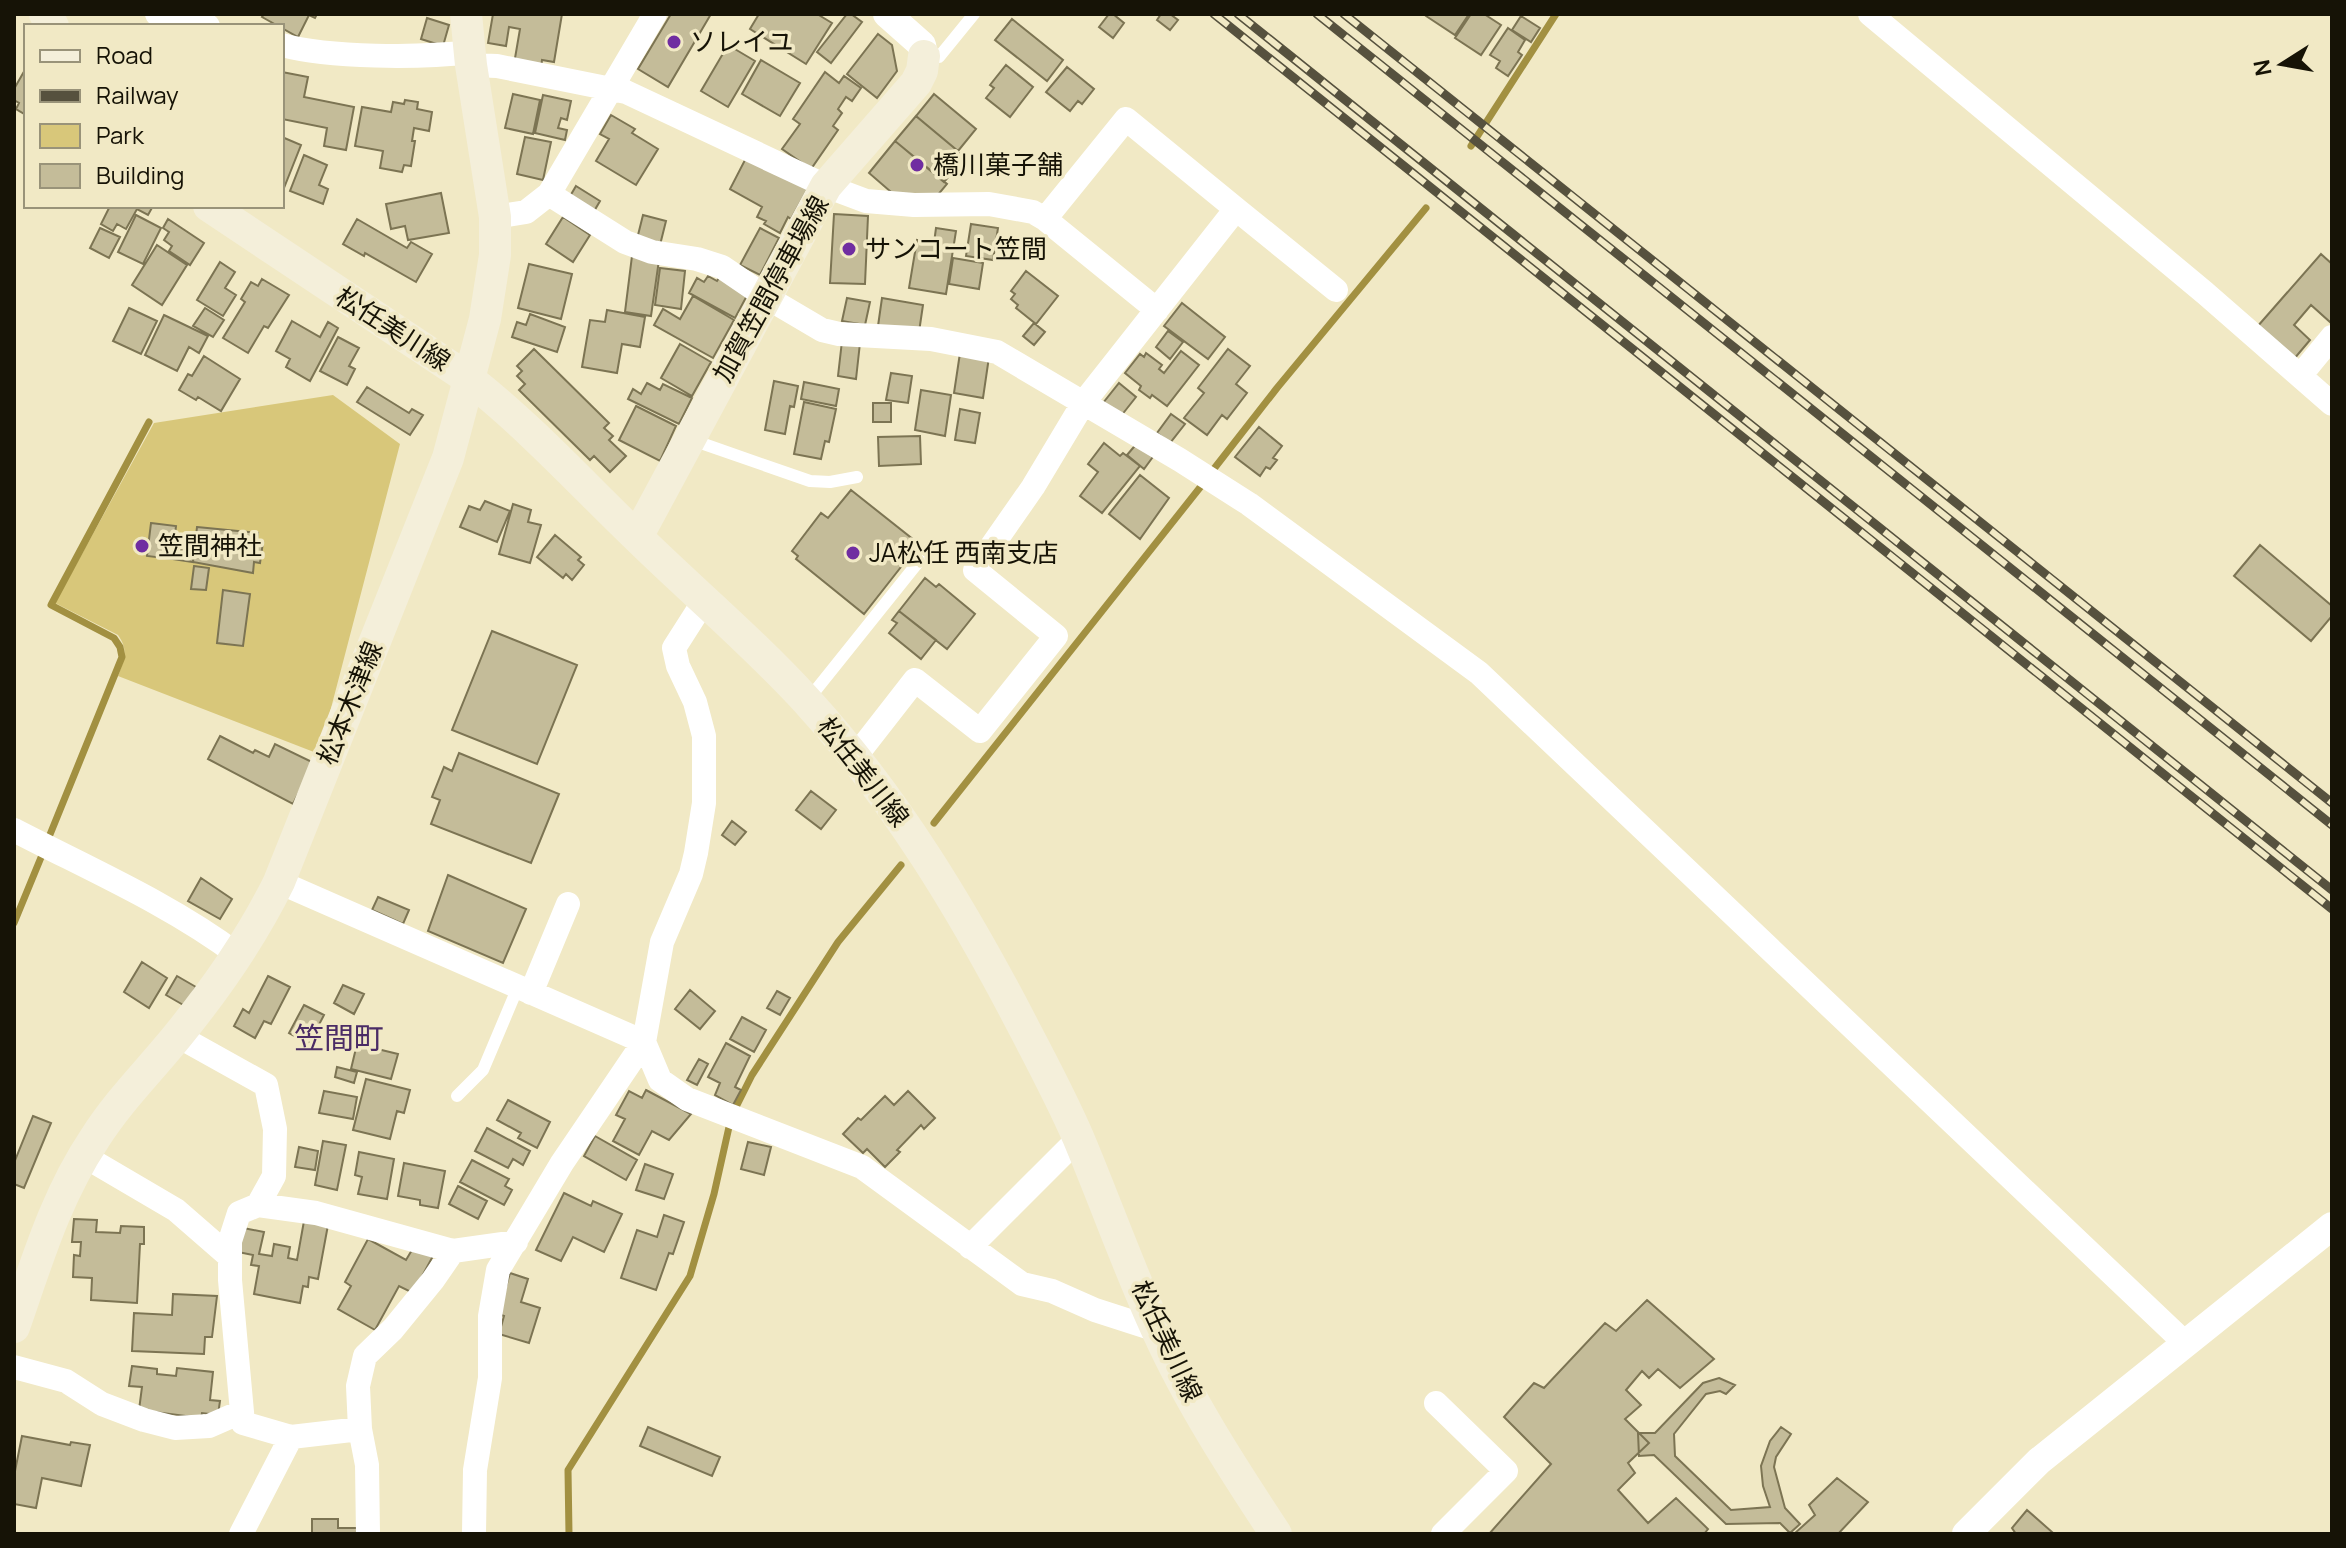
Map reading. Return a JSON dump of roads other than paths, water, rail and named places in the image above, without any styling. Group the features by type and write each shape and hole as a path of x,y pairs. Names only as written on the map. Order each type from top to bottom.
{"main road":[{"name":"松本木津線","path":"14,1327 54,1211 84,1156 125,1098 178,1036 238,955 279,882 448,458 491,288 495,217 470,59 466,14"},
{"name":"加賀笠間停車場線","path":"637,537 826,186 916,83 924,56"},
{"name":"松任美川線","path":"212,208 469,379 501,404 755,648 807,701 855,757 898,813 972,934 1023,1027 1078,1139 1157,1330 1223,1455 1276,1534"}],"street":[{"path":"157,14 200,24"},
{"path":"495,217 526,212 549,194 655,14"},
{"path":"887,14 922,45 924,56"},
{"path":"1870,14 2205,293 2332,404"},
{"path":"284,45 324,52 448,55 626,92 826,186 866,201 914,205 989,204 1033,212 1157,310"},
{"path":"1045,219 1126,119 1336,290"},
{"path":"549,194 625,242 652,252 697,259 722,267 822,330 839,334 931,339 997,352 1249,504 1479,673 2185,1343"},
{"path":"855,757 915,680 980,731 1056,636 975,570 1033,487 1084,402 1236,209"},
{"path":"2300,376 2332,337"},
{"path":"474,1534 475,1470 490,1378 490,1316 498,1270 562,1163 644,1042 659,955 691,874 704,803 706,771 703,728 674,648 704,601"},
{"path":"14,830 165,909 238,955"},
{"path":"279,882 644,1042 660,1080 687,1099 862,1167 1022,1284 1052,1291 1095,1310 1157,1330"},
{"path":"524,990 568,904"},
{"path":"178,1036 266,1085 275,1129 274,1176 258,1205"},
{"path":"970,1247 1078,1139"},
{"path":"84,1156 176,1210 230,1257"},
{"path":"360,1429 291,1437 243,1423 230,1257 230,1241 239,1213 258,1205 316,1213 453,1251 516,1242"},
{"path":"1966,1534 2039,1461 2332,1226"},
{"path":"368,1534 367,1465 360,1429 358,1386 365,1356 403,1317 453,1251"},
{"path":"14,1367 66,1381 102,1404 175,1428 209,1426 241,1412"},
{"path":"1436,1403 1506,1471 1443,1534"},
{"path":"241,1534 291,1437"}],"lane":[{"path":"924,56 939,57 974,14"},
{"path":"698,442 810,481 830,482 857,477"},
{"path":"807,701 932,545"},
{"path":"457,1096 483,1070 524,990"}],"waterway":[{"path":"1471,146 1556,14"},
{"path":"1213,470 1426,208"},
{"path":"49,837 122,657 114,638 51,605 149,422"},
{"path":"934,823 1202,485"},
{"path":"14,923 42,855"},
{"path":"735,1109 752,1075 838,942 901,865"},
{"path":"569,1534 568,1470 690,1276 714,1194 729,1127"}],"railway":[{"path":"1214,14 2332,909"},
{"path":"1238,14 2332,890"},
{"path":"1317,14 2332,825"},
{"path":"1344,14 2332,803"}],"place":[{"name":"ソレイユ","path":"674,42"},
{"name":"橋川菓子舗","path":"917,165"},
{"name":"サンコート笠間","path":"849,249"},
{"name":"笠間神社","path":"142,546"},
{"name":"JA松任 西南支店","path":"853,553"}],"district":[{"name":"笠間町","path":"339,1039"}]}
